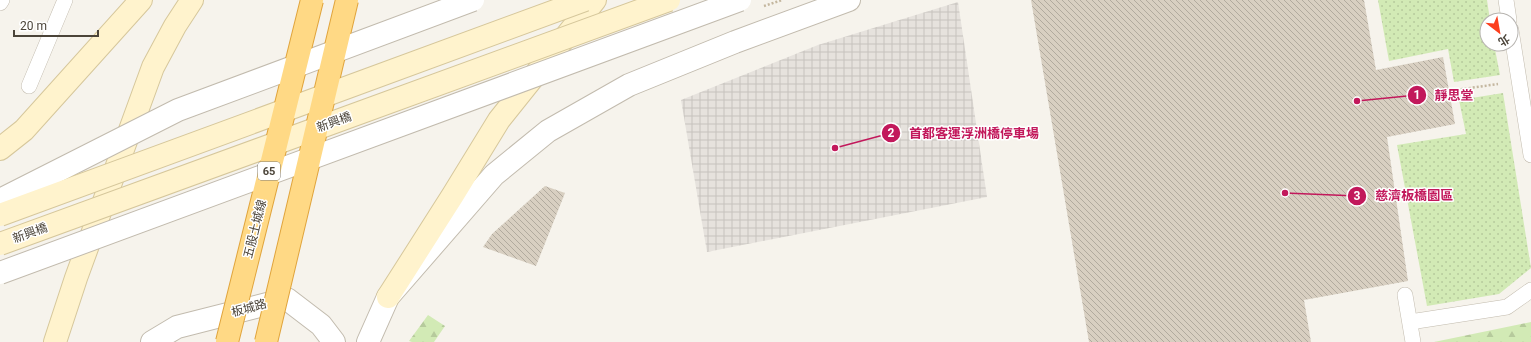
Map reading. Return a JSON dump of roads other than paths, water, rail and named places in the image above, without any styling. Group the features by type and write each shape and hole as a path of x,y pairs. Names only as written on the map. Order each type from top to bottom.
{"highway":[{"name":"五股土城線","path":"226,342 312,0"},
{"path":"266,342 347,0"}],"main road":[{"path":"0,149 24,130 141,0"},
{"path":"55,342 76,278 153,67 175,26 192,0"},
{"path":"0,215 585,0"},
{"path":"388,297 499,120 595,0"},
{"name":"新興橋","path":"0,244 669,0"}],"street":[{"path":"0,200 178,110 473,0"},
{"path":"0,273 740,0"},
{"path":"368,342 388,297 494,175 548,131 629,85 735,42 849,0"},
{"name":"板城路","path":"152,342 177,327 287,299 321,324 334,342"}],"lane":[{"path":"29,86 65,0"},
{"path":"1506,0 1508,12"},
{"path":"1515,52 1531,155"},
{"path":"1410,322 1507,307 1531,290"},
{"path":"1405,295 1413,342"}],"place":[{"name":"靜思堂","path":"1357,101"},
{"name":"首都客運浮洲橋停車場","path":"835,148"},
{"name":"慈濟板橋園區","path":"1285,193"}]}
